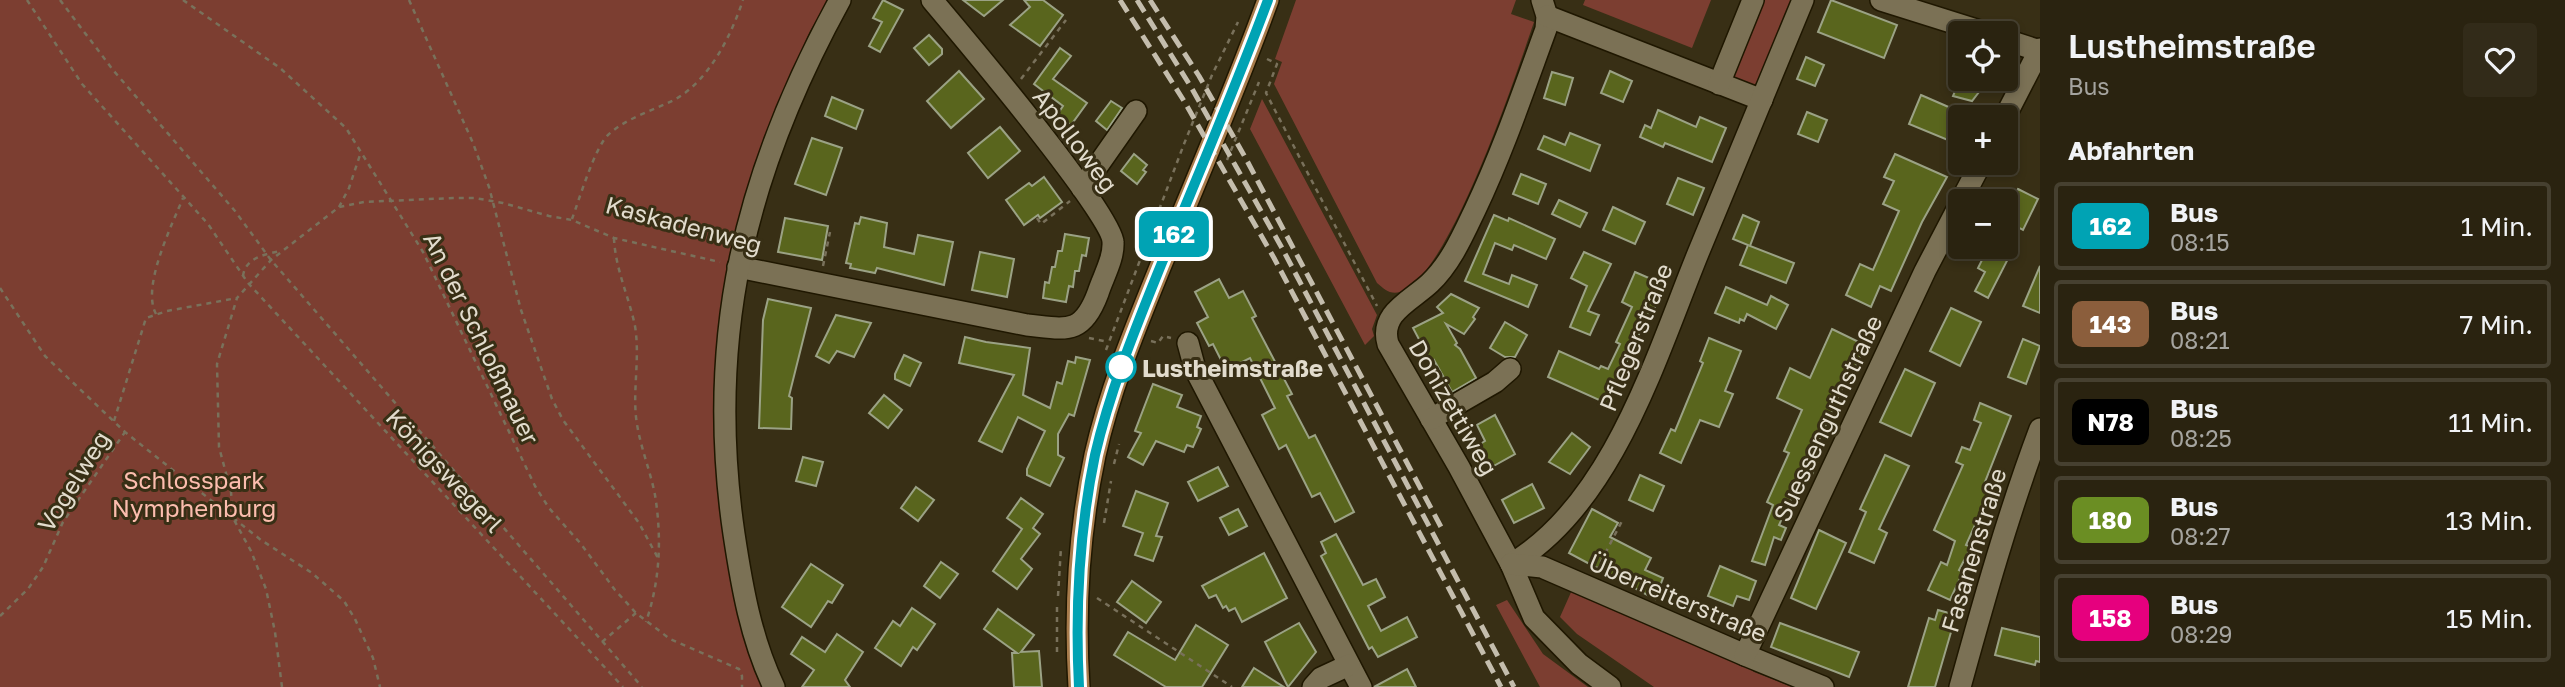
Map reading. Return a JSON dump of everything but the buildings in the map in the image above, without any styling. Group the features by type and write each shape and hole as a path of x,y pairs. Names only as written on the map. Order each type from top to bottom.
{"main road":[{"path":"1079,687 1076,647 1078,572 1096,454 1119,371 1133,335 1259,54 1268,0"}],"street":[{"path":"774,687 763,665 752,629 737,558 729,502 725,378 729,321 747,223 771,150 794,91 840,0"},
{"name":"Apolloweg","path":"932,0 1009,95 1108,225 1113,241 1110,261 1095,301 1086,317 1076,327"},
{"path":"1719,84 1753,0"},
{"name":"Pflegerstraße","path":"1511,564 1535,550 1580,502 1626,430 1802,0"},
{"path":"1881,0 1948,21"},
{"path":"1387,324 1402,304 1430,283 1447,263 1463,236 1491,175 1546,29 1544,8 1762,100"},
{"path":"2011,105 2040,50 2018,44"},
{"path":"1082,189 1136,111"},
{"name":"Suessenguthstraße","path":"1745,656 1948,228"},
{"name":"Kaskadenweg","path":"738,267 1027,326 1063,329 1076,327"},
{"name":"Donizettiweg","path":"1387,324 1385,335 1388,344 1511,564 1534,618 1579,664 1610,687"},
{"path":"1188,343 1195,369 1361,687"},
{"path":"1431,419 1495,382 1510,369"},
{"name":"Fasanenstraße","path":"1960,687 1997,555 2040,429"},
{"name":"Überreiterstraße","path":"1511,564 1542,567 1745,656 1824,687"},
{"path":"1313,687 1321,678 1349,665"}],"path":[{"name":"Königswegerl","path":"27,0 82,84 208,224 248,283 623,687"},
{"path":"60,0 113,69 235,211 271,260 642,687"},
{"name":"An der Schloßmauer","path":"183,0 280,68 346,128 423,252 536,486 550,508 636,613 670,639 739,668 742,672 742,687"},
{"path":"409,0 473,143 493,201 521,310 552,398 562,420 639,523 659,558"},
{"path":"572,220 606,136 627,121 674,100 694,85 720,50 743,0"},
{"path":"1009,95 1066,20"},
{"path":"1259,54 1264,68"},
{"name":"Donizettiweg","path":"1259,54 1277,64 1266,93 1387,324"},
{"path":"1227,160 1261,76"},
{"path":"339,207 349,188 361,152"},
{"path":"1037,219 1041,224 1082,189"},
{"path":"156,314 152,307 156,263 183,197"},
{"name":"Kaskadenweg","path":"233,517 231,492 219,447 217,364 237,298 271,260 339,207 364,202 453,198 493,201 572,220 614,238 738,267"},
{"path":"819,284 830,232"},
{"path":"614,238 636,336 636,416 655,495 659,558 657,579 646,622"},
{"path":"243,276 244,268 250,262 266,254 282,251"},
{"path":"0,288 45,356 125,432 261,540 312,573 344,601 373,658 380,687"},
{"path":"114,421 146,317 237,298"},
{"path":"1151,341 1158,343 1163,337"},
{"path":"1821,423 1826,425"},
{"name":"Vogelweg","path":"0,616 28,589 43,567 63,522 125,432"},
{"path":"1104,525 1120,437"},
{"path":"233,517 251,551 266,589 282,687"},
{"path":"1591,580 1622,521"},
{"path":"1097,609 1097,597 1231,687"},
{"path":"602,642 636,613"}],"green space":[{"name":"Schlosspark Nymphenburg","path":"0,0 828,0 810,31 774,114 736,231 720,315 713,394 721,509 764,687 0,687"},
{"path":"1296,0 1516,0 1511,14 1534,22 1497,126 1459,214 1439,251 1419,278 1400,292 1390,292 1377,283 1274,84 1282,62 1275,59"},
{"path":"1585,0 1711,0 1692,48 1583,5"},
{"path":"1760,0 1794,0 1759,81 1754,85 1734,79 1733,69"},
{"path":"1262,99 1377,315 1372,329 1374,336 1365,345 1250,129"},
{"path":"1572,590 1727,652 1754,672 1792,687 1654,687 1577,634 1560,617"},
{"path":"1507,600 1543,654 1588,687 1540,687 1496,605"}],"railway":[{"path":"1120,0 1184,101 1274,258 1501,687"},
{"path":"1137,0 1191,87 1282,248 1514,687"},
{"path":"1150,0 1199,76 1245,157 1441,527"}],"bus line":[{"name":"162","path":"1079,687 1076,647 1078,572 1090,482 1109,404 1133,335 1251,48 1268,0"}],"place":[{"name":"Lustheimstraße","path":"1121,367"}]}
